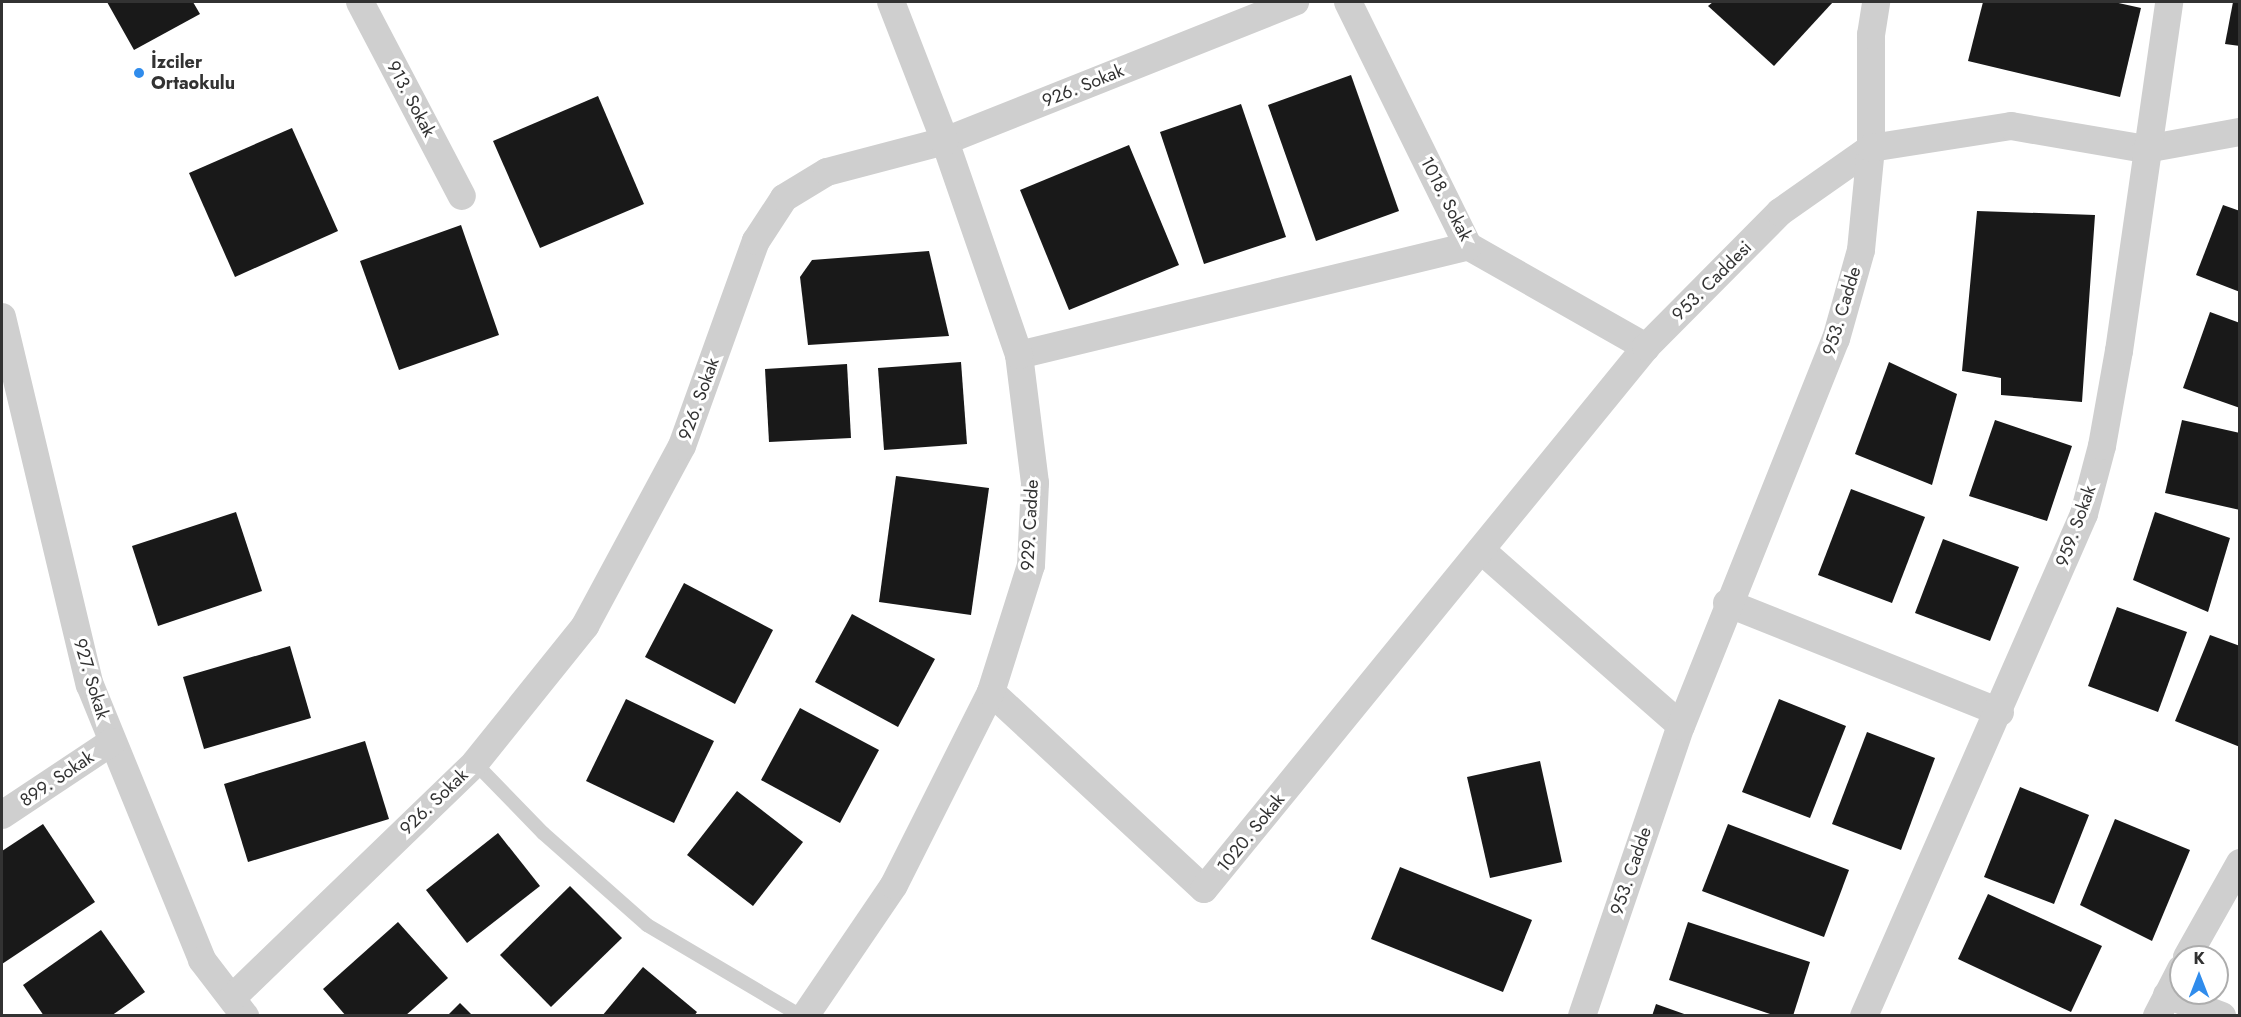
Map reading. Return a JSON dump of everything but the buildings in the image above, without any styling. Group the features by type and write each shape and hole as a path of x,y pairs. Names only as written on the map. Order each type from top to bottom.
{"street":[{"name":"913. Sokak","path":"360,2 462,196"},
{"name":"929. Cadde","path":"803,1016 894,885 991,692 1031,565 1035,483 1019,355 945,141 891,2"},
{"name":"926. Sokak","path":"239,1007 475,763 585,626 682,446 756,242 784,198 827,172 945,141 1294,2"},
{"name":"1018. Sokak","path":"1348,2 1468,246 1646,347"},
{"path":"1876,2 1871,35 1871,148 2011,126 2146,149 2240,132"},
{"name":"959. Sokak","path":"1864,1016 2000,712 2084,514 2102,446 2119,351 2146,149 2169,2"},
{"name":"953. Caddesi","path":"1481,550 1646,347 1780,213 1871,148"},
{"name":"953. Cadde","path":"1582,1016 1681,726 1727,603 1836,339 1861,250 1871,148"},
{"path":"1019,355 1468,246"},
{"name":"927. Sokak","path":"2,317 90,685 202,960 239,1007"},
{"path":"1481,550 1681,726"},
{"name":"1020. Sokak","path":"991,692 1204,890 1481,550"},
{"path":"1727,603 2000,712"},
{"name":"899. Sokak","path":"2,815 112,742"},
{"path":"2194,945 2240,863"},
{"path":"2162,1005 2222,1016"}],"lane":[{"path":"475,763 543,833 647,925 803,1016"}],"place":[{"name":"İzciler Ortaokulu","path":"139,73"}]}
